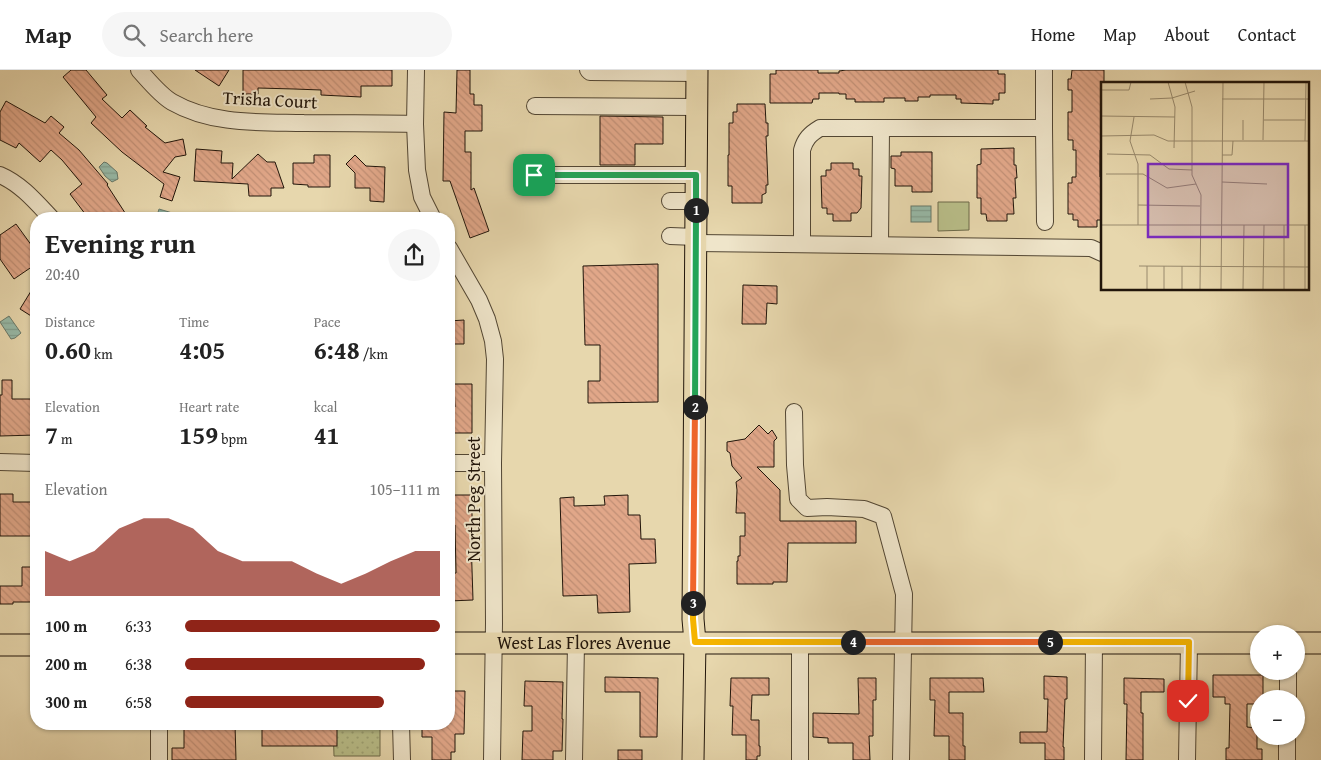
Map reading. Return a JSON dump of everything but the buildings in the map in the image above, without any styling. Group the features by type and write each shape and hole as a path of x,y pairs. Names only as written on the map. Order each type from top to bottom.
{"main road":[{"path":"693,760 697,72"},
{"name":"West Las Flores Avenue","path":"455,643 1250,642"},
{"path":"1305,642 1321,642"},
{"path":"0,645 30,645"}],"street":[{"name":"Trisha Court","path":"139,70 149,82 171,101 198,114 228,120 415,124"},
{"path":"416,70 415,124 417,170 422,197 430,212"},
{"path":"588,70 590,72 697,72"},
{"path":"1044,70 1045,222"},
{"path":"535,106 697,107"},
{"path":"802,244 802,150 805,140 820,128 1044,128"},
{"path":"880,244 881,128"},
{"path":"0,175 13,181 45,212"},
{"path":"534,175 696,175"},
{"path":"670,201 696,201"},
{"path":"670,236 696,240 802,244 1091,248 1101,253"},
{"name":"North Peg Street","path":"455,264 480,300 493,341 495,381 492,463 494,643 492,760"},
{"path":"794,412 798,499 807,508 864,509 883,516 904,594 901,760"},
{"path":"0,462 30,462"},
{"path":"455,463 492,463"},
{"path":"800,642 800,760"},
{"path":"1093,760 1094,642"},
{"path":"1187,760 1189,642"},
{"path":"574,760 576,643"},
{"path":"159,730 159,760"},
{"path":"401,730 402,760"},
{"path":"1287,745 1287,760"}],"green space":[{"path":"938,202 969,202 969,230 938,231"},
{"path":"333,730 380,730 380,756 334,756"}],"shaded area":[{"path":"104,162 117,172 118,179 112,182 105,176 99,167"},
{"path":"911,206 931,206 931,222 911,222"},
{"path":"159,209 169,212 158,212"},
{"path":"9,316 21,333 11,339 0,322"}],"route":[{"path":"534,175 696,175 693,619 695,642 1189,642 1188,701"}]}
